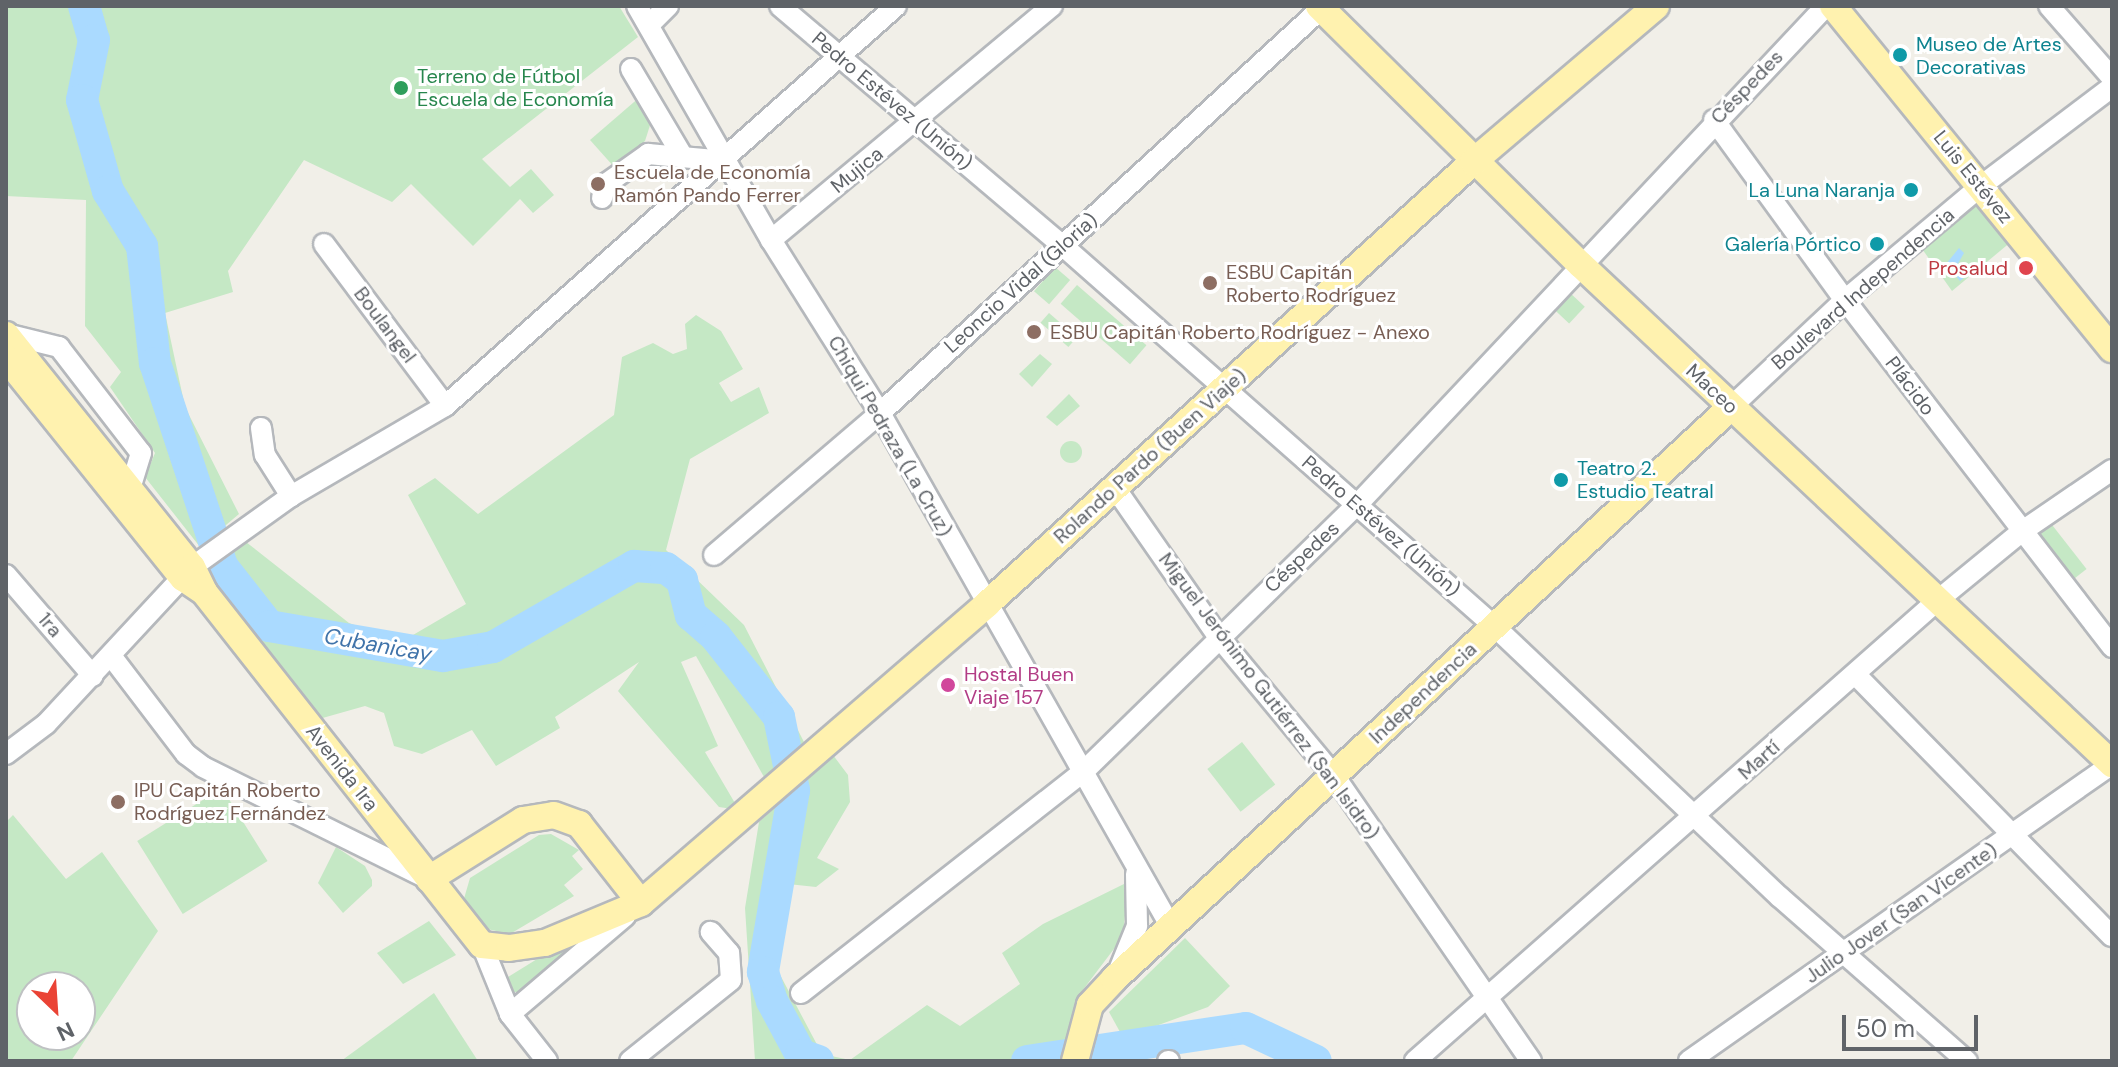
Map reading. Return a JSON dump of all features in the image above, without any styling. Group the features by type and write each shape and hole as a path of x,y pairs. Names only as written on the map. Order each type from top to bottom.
{"main road":[{"name":"Rolando Pardo (Buen Viaje)","path":"482,945 509,948 545,943 641,903 987,604 1473,162 1656,6"},
{"name":"Luis Estévez","path":"1833,6 2112,349"},
{"name":"Maceo","path":"1321,7 1473,162 2112,764"},
{"name":"Avenida 1ra","path":"6,335 130,489 482,945"},
{"name":"Avenida 1ra","path":"6,358 195,574"},
{"name":"Independencia","path":"1075,1061 1090,1005 1114,979 1172,929 1731,407"},
{"path":"429,879 523,820 554,815 579,824 641,903"}],"street":[{"name":"Chiqui Pedraza (La Cruz)","path":"637,6 771,240 880,413 1172,929"},
{"path":"649,25 668,6"},
{"name":"Pedro Estévez (Unión)","path":"780,6 1062,245 1494,626 1694,818 1843,955 1967,1061"},
{"path":"6,754 46,724 195,574 243,531 291,496 445,406 726,161 896,6"},
{"name":"Mujica","path":"771,240 1052,6"},
{"name":"Céspedes","path":"801,993 1084,771 1218,636 1357,505 1714,120 1826,6"},
{"path":"2049,6 2112,78"},
{"name":"Leoncio Vidal (Gloria)","path":"714,555 880,413 1321,7"},
{"path":"631,69 683,157"},
{"name":"Boulevard Independencia","path":"1731,407 1845,300 1981,186 2112,87"},
{"name":"Plácido","path":"1714,120 1845,300 2112,647"},
{"path":"602,198 606,184 636,159 683,157 726,161"},
{"name":"Boulangel","path":"324,244 445,406"},
{"path":"261,428 265,455 291,496"},
{"name":"Martí","path":"1415,1061 1488,1000 1937,601 2021,532 2112,470"},
{"name":"Miguel Jerónimo Gutiérrez (San Isidro)","path":"1115,488 1218,636 1335,777 1531,1061"},
{"name":"1ra","path":"6,575 93,676"},
{"path":"112,657 186,754 203,767 429,879"},
{"path":"1855,674 2014,832 2112,936"},
{"name":"Julio Jover (San Vicente)","path":"1689,1061 2112,764"},
{"name":"Chiqui Pedraza (La Cruz)","path":"1114,979 1137,926 1136,870"},
{"path":"510,1014 641,903"},
{"path":"630,1061 731,980 729,953 711,932"},
{"path":"482,945 510,1014 547,1061"}],"green space":[{"path":"6,6 619,6 638,37 482,159 510,187 531,169 554,195 533,213 520,199 473,246 411,184 392,202 304,160 228,271 233,292 165,313 185,407 239,514 200,547 145,477 155,453 110,387 121,372 85,326 86,200 6,196"},
{"path":"641,96 653,116 645,141 615,168 590,140"},
{"path":"1970,205 1985,208 2012,241 1952,291 1920,246"},
{"path":"1055,267 1070,280 1049,304 1034,291"},
{"path":"1077,285 1146,345 1130,364 1061,304"},
{"path":"1568,291 1585,307 1569,324 1552,308"},
{"path":"1049,313 1077,337 1068,347 1040,323"},
{"path":"696,315 721,331 743,369 719,383 731,402 759,387 769,413 690,459 666,550 744,625 804,742 789,765 768,784 696,656 681,662 718,746 705,752 739,810 719,807 618,691 639,662 555,717 560,728 496,766 472,730 422,754 394,746 384,713 365,706 319,719 208,572 246,542 349,623 401,642 466,604 408,495 435,478 478,514 614,415 622,357 653,343 673,354 687,349 685,324"},
{"path":"1040,354 1052,364 1032,387 1019,374"},
{"path":"1069,394 1080,406 1057,426 1046,417"},
{"path":"1071,441 1079,444 1082,452 1079,460 1071,463 1063,460 1060,452 1063,444"},
{"path":"2049,521 2087,569 2068,583 2031,535"},
{"path":"1242,742 1275,785 1241,812 1207,769"},
{"path":"833,755 848,775 850,802 817,858 839,869 816,887 788,884 778,971 822,1054 850,1060 927,1005 960,1026 1020,984 1002,953 1043,924 1128,882 1123,937 1082,991 1061,1061 755,1061 745,908 759,822"},
{"path":"222,788 268,861 183,914 137,841"},
{"path":"13,815 66,879 102,852 158,931 96,1024 96,971 16,971 16,1051 78,1051 71,1061 6,1061 6,822"},
{"path":"551,834 579,850 572,856 583,869 564,885 574,896 510,934 487,929 463,902 470,878 539,835"},
{"path":"336,847 365,866 372,880 372,886 343,913 318,883"},
{"path":"429,921 456,955 403,984 377,953"},
{"path":"1185,938 1230,986 1208,1007 1131,1035 1120,1032 1109,1012"},
{"path":"563,943 571,949 522,992 514,992 508,977"},
{"path":"434,993 478,1061 341,1061"}],"water":[{"path":"1959,248 1964,253 1956,267 1969,264 1974,269 1960,281 1946,264"}],"waterway":[{"name":"Cubanicay","path":"84,6 94,40 82,100 108,191 142,246 155,363 222,566 269,626 443,656 493,647 634,566 666,568 682,580 691,615 716,637 779,717 794,790 763,972 772,1001 801,1055 818,1061"},
{"name":"Cubanicay","path":"1027,1061 1246,1028 1316,1061"}],"place":[{"name":"Museo de Artes Decorativas","path":"1900,55"},
{"name":"Terreno de Fútbol Escuela de Economía","path":"401,88"},
{"name":"Escuela de Economía Ramón Pando Ferrer","path":"598,184"},
{"name":"La Luna Naranja","path":"1911,190"},
{"name":"Galería Pórtico","path":"1877,244"},
{"name":"Prosalud","path":"2026,268"},
{"name":"ESBU Capitán Roberto Rodríguez","path":"1210,283"},
{"name":"ESBU Capitán Roberto Rodríguez - Anexo","path":"1034,332"},
{"name":"Teatro 2. Estudio Teatral","path":"1561,480"},
{"name":"Hostal Buen Viaje 157","path":"948,685"},
{"name":"IPU Capitán Roberto Rodríguez Fernández","path":"118,802"}]}
